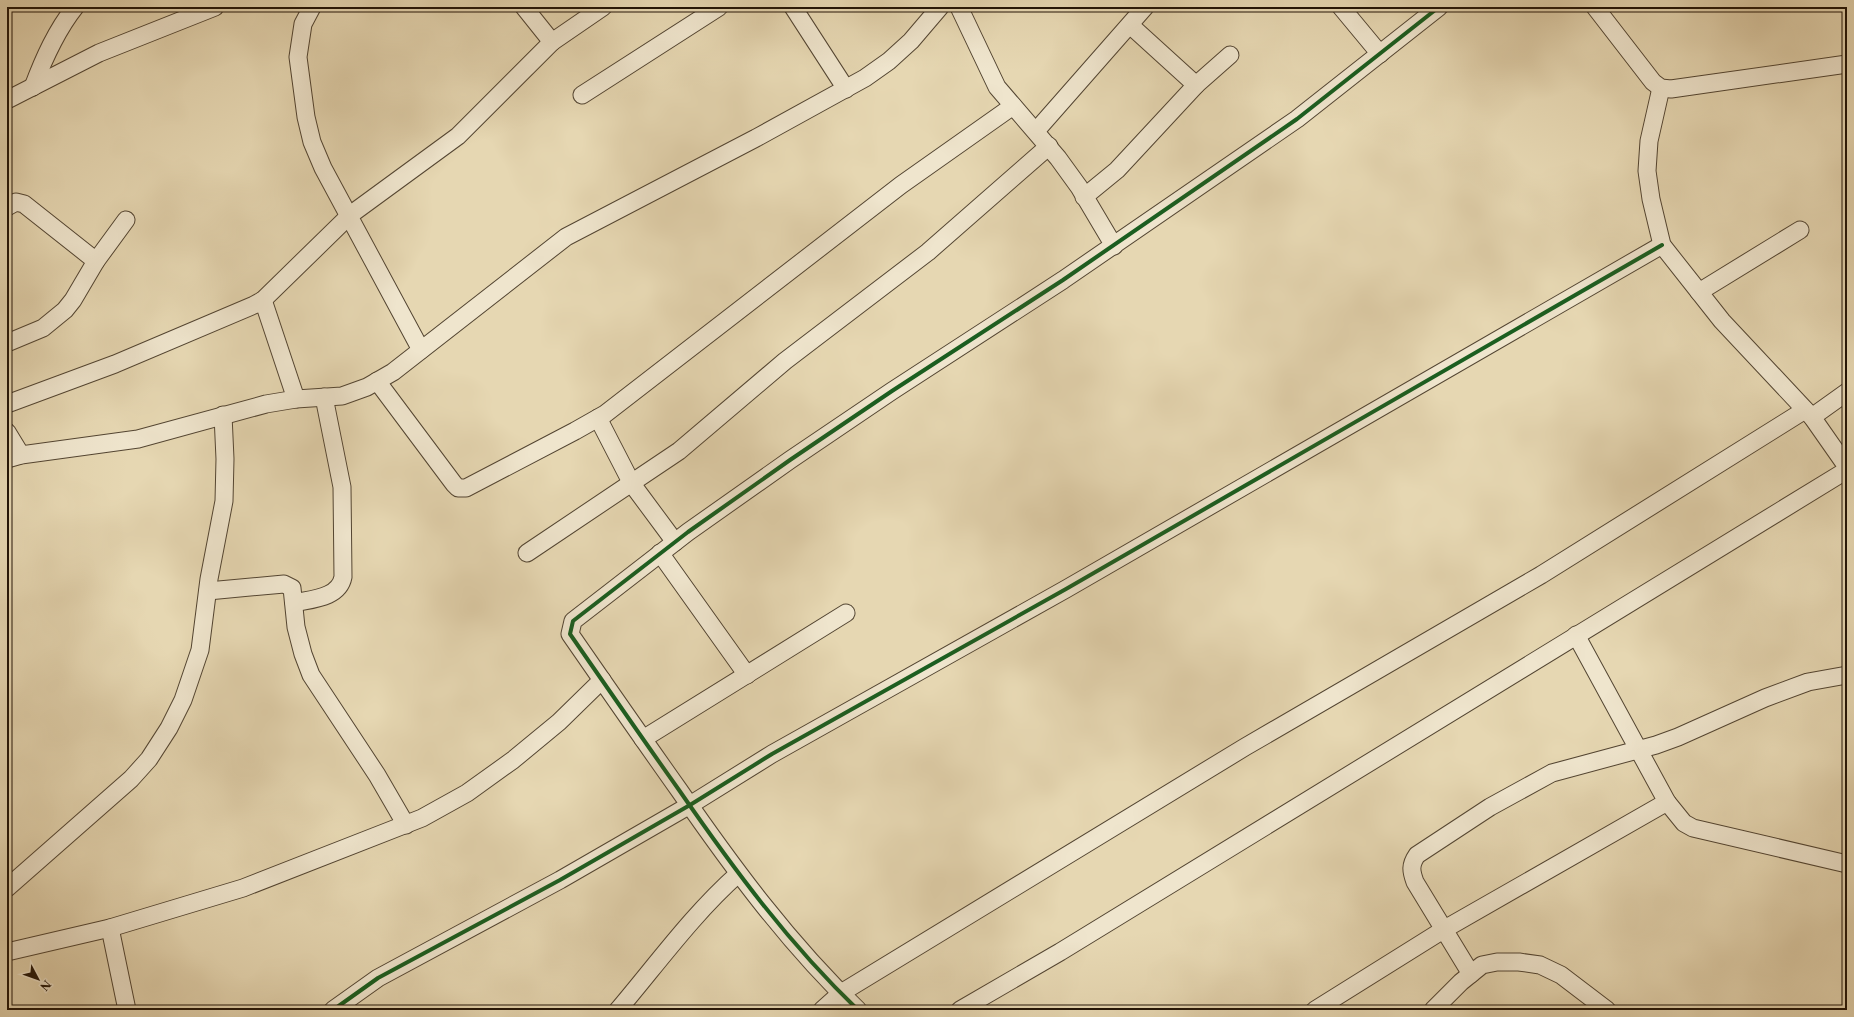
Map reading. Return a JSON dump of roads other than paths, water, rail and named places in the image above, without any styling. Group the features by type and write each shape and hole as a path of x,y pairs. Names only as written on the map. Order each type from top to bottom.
{"street":[{"path":"33,87 46,52 57,32 75,7"},
{"path":"7,100 99,54 216,7"},
{"path":"312,7 303,24 298,57 306,117 312,142 323,168 350,215 421,350"},
{"path":"524,7 552,42"},
{"path":"7,404 115,364 263,300 350,215 458,136 552,42 603,7"},
{"path":"582,95 718,7"},
{"path":"793,7 846,89"},
{"path":"7,432 14,457 138,439 266,404 296,399 342,396 377,381 393,372 566,238 846,89 890,61 911,41 940,7"},
{"path":"959,7 997,87 1049,146 1084,197 1114,246"},
{"path":"1036,131 1146,7"},
{"path":"1341,7 1380,54"},
{"path":"858,1010 782,928 738,874 570,634 573,621 660,553 790,460 892,391 1114,246 1297,119 1439,7"},
{"path":"1598,8 1653,82 1660,88 1671,89 1847,64"},
{"path":"1130,25 1196,85"},
{"path":"1084,197 1117,170 1196,85 1230,55"},
{"path":"960,1010 1060,952 1847,469 1808,414 1722,321 1662,245 1651,199 1647,171 1649,141 1660,88"},
{"path":"377,381 458,488 466,488 482,481 598,418 640,388 753,297 901,185 1014,106"},
{"path":"527,553 632,484 679,451 785,361 928,252 1049,146"},
{"path":"7,207 16,202 24,204 96,261"},
{"path":"7,343 42,328 65,310 73,300 96,261 126,220"},
{"path":"1699,292 1800,230"},
{"path":"333,1010 378,978 560,880 690,805 772,754 1066,589 1662,245"},
{"path":"263,300 296,399"},
{"path":"822,1010 841,993 1245,747 1541,575 1847,392"},
{"path":"294,603 334,592 342,583 343,577 342,487 324,397"},
{"path":"7,888 111,797 149,759 169,728 183,700 200,650 208,591 224,502 225,459 223,415"},
{"path":"598,418 632,484 675,542"},
{"path":"660,553 747,675"},
{"path":"208,591 284,584 292,588 296,627 302,654 311,675 377,775 406,825"},
{"path":"643,739 846,613"},
{"path":"1576,635 1667,802 1684,823 1693,828 1847,864"},
{"path":"1472,974 1443,930 1413,877 1412,862 1417,855 1490,808 1552,773 1678,737 1765,698 1808,682 1847,675"},
{"path":"7,952 110,928 243,888 422,818 467,793 513,760 559,722 602,680"},
{"path":"1315,1010 1443,930 1667,802"},
{"path":"618,1010 684,929 717,893 738,874"},
{"path":"110,928 127,1010"},
{"path":"1433,1010 1482,965 1496,962 1540,965 1561,975 1607,1010"}]}
